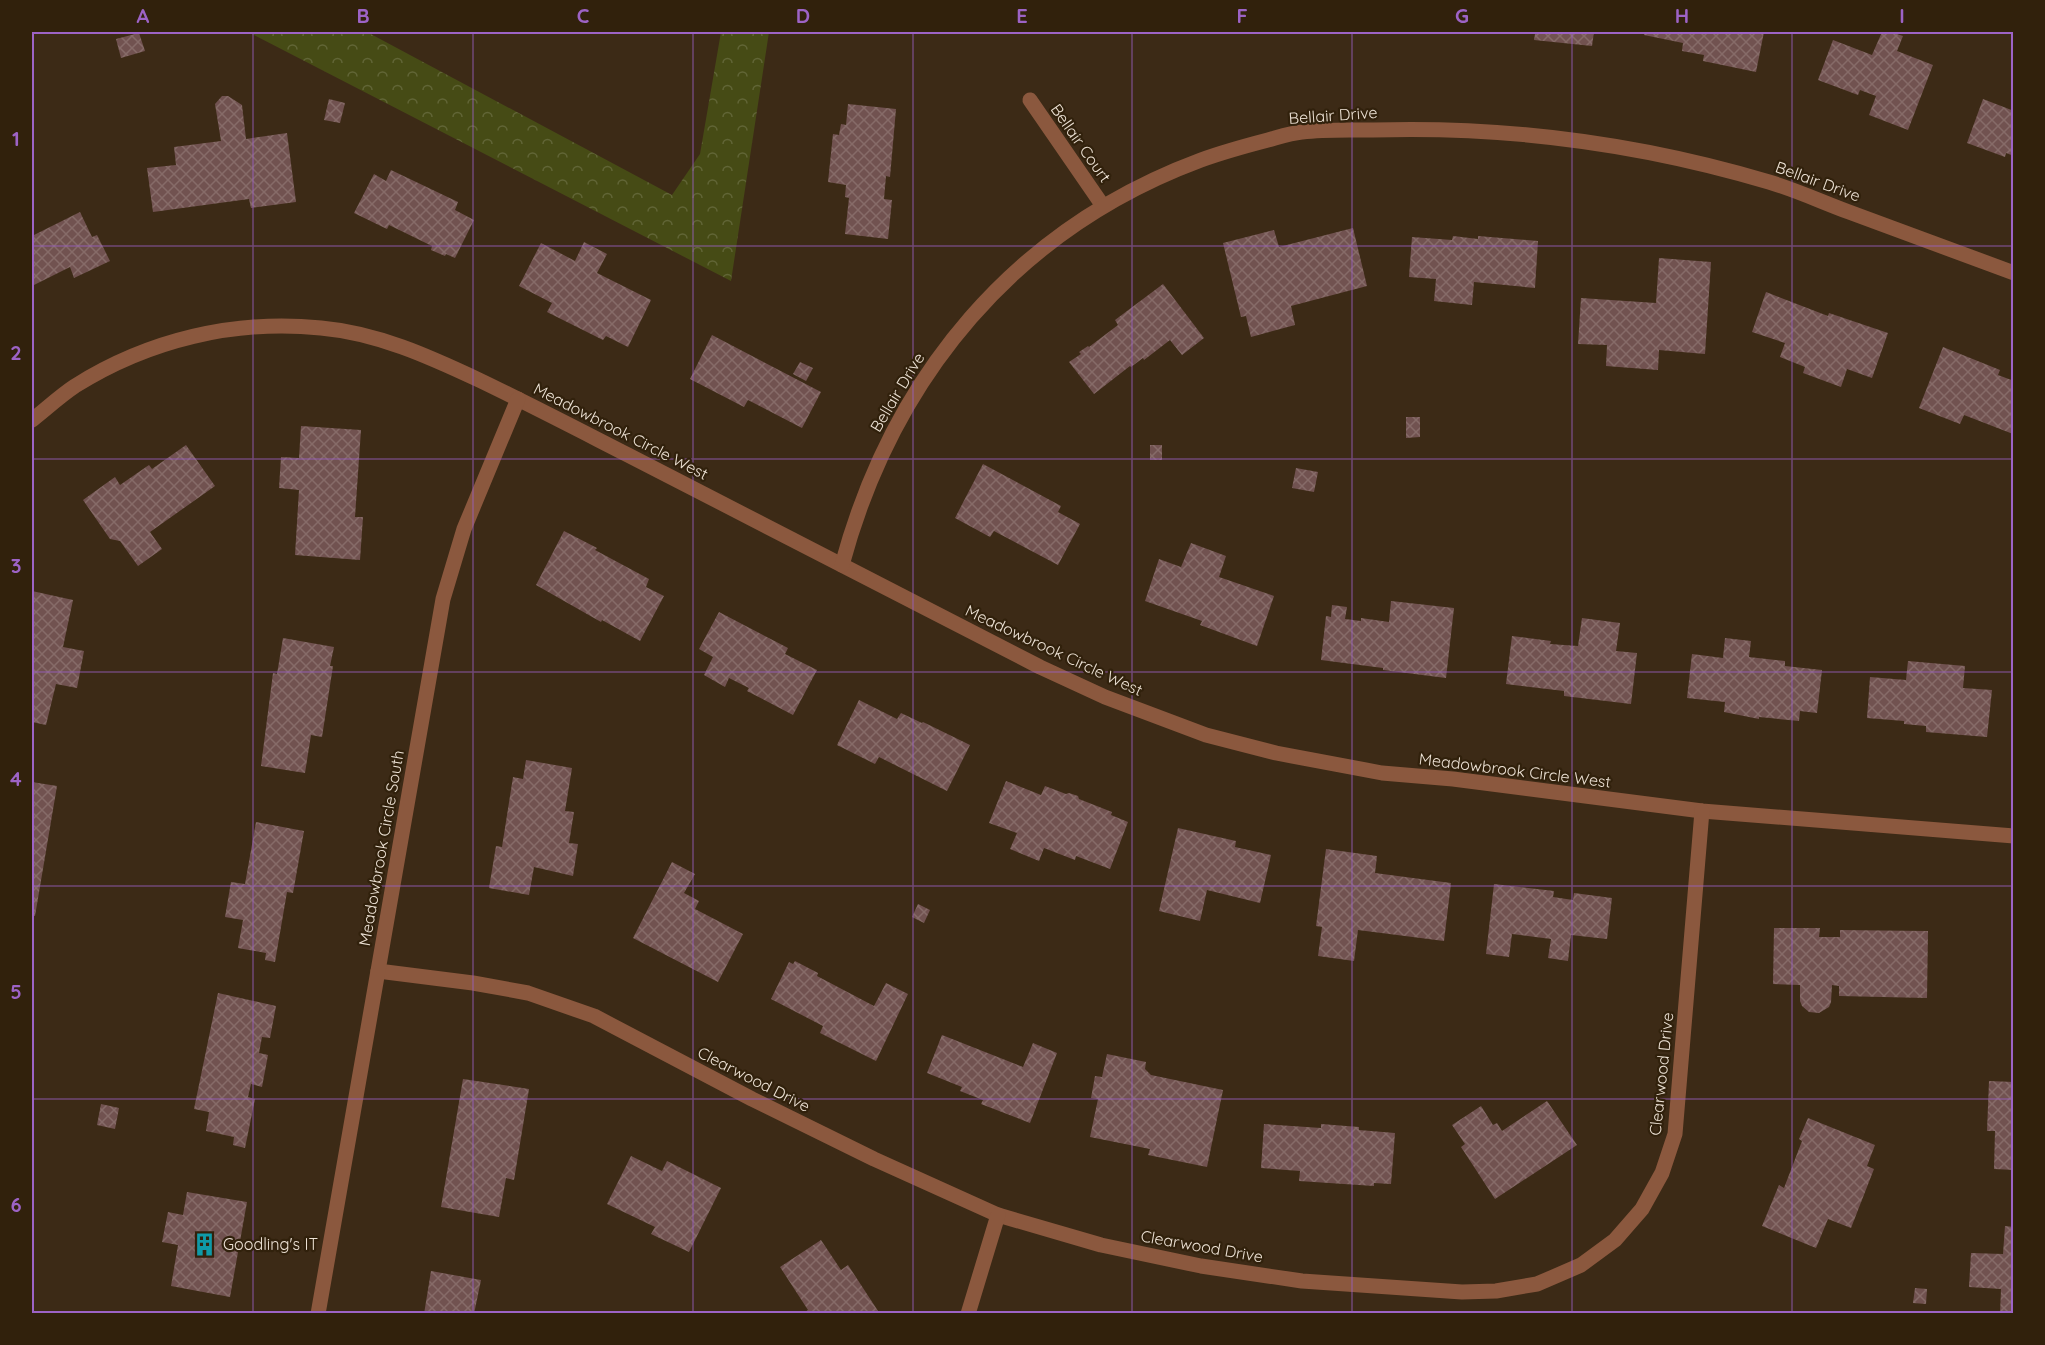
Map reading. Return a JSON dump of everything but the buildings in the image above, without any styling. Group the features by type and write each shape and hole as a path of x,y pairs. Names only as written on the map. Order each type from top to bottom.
{"street":[{"name":"Bellair Court","path":"1030,100 1103,206"},
{"name":"Bellair Drive","path":"842,565 852,527 881,453 919,384 967,321 1009,278 1054,239 1103,206 1172,171 1226,151 1301,132 1428,128 1538,136 1645,151 1771,182 2013,273"},
{"name":"Meadowbrook Circle West","path":"32,420 75,386 131,356 168,343 218,331 270,326 322,328 373,337 422,353 518,399 1105,698 1206,735 1276,753 1382,773 1453,779 1702,811 2013,836"},
{"name":"Meadowbrook Circle South","path":"318,1314 443,599 464,529 518,399"},
{"name":"Clearwood Drive","path":"378,971 473,983 528,993 594,1016 752,1099 874,1159 998,1215 1101,1245 1202,1266 1302,1281 1462,1292 1496,1291 1537,1284 1581,1264 1615,1240 1642,1209 1662,1173 1676,1134 1702,811"},
{"path":"968,1314 998,1215"}],"green space":[{"path":"248,32 367,32 672,195 700,154 721,32 769,32 731,281"}],"place":[{"name":"Goodling's IT","path":"205,1244"}]}
